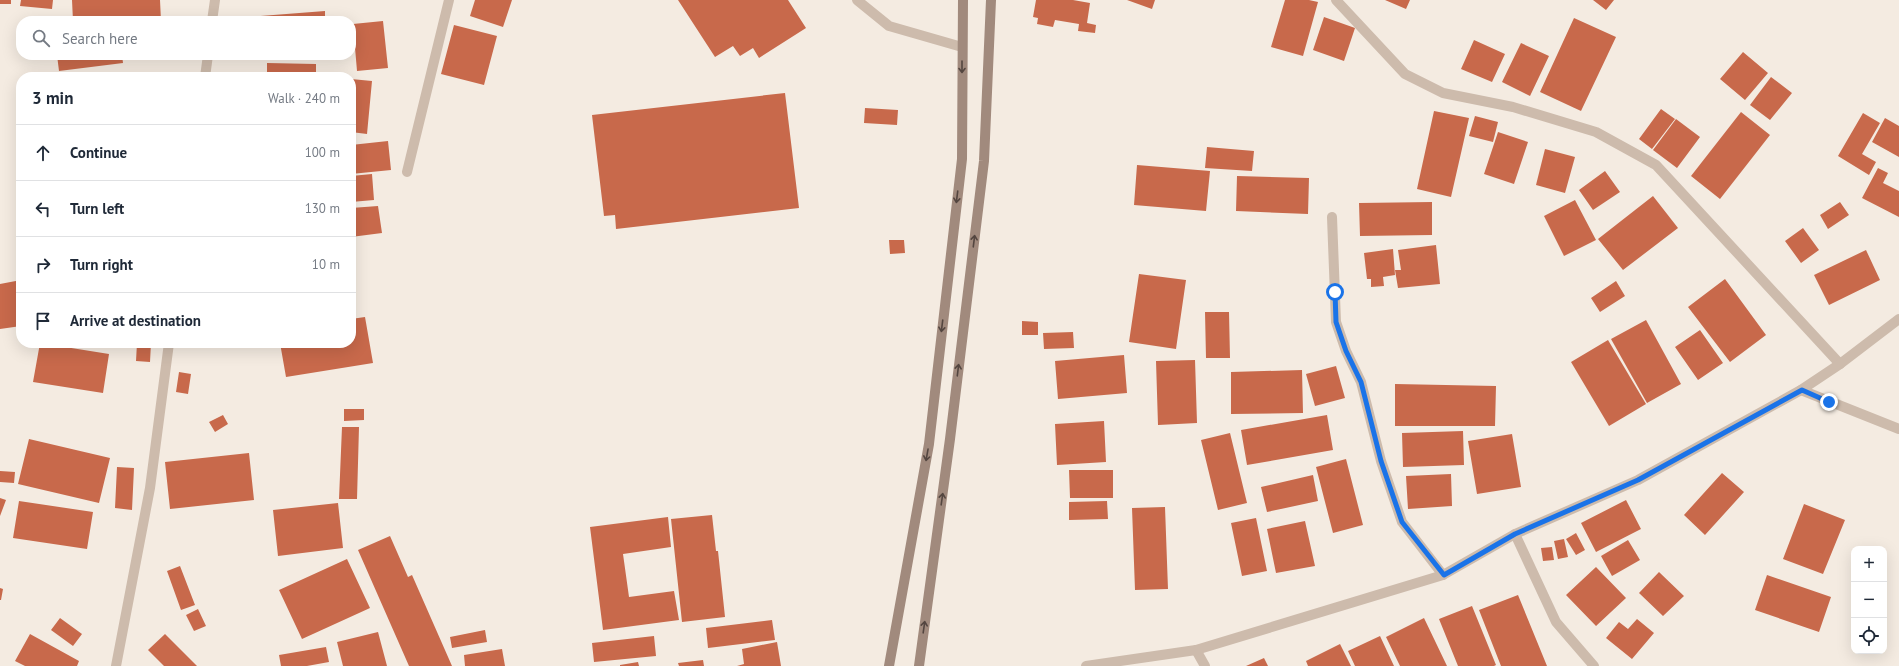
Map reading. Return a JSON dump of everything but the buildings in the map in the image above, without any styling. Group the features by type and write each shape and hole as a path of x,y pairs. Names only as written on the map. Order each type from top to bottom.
{"main road":[{"path":"889,666 929,444 962,159 963,0"},
{"path":"919,666 950,439 984,161 991,0"}],"street":[{"path":"213,16 215,0"},
{"path":"407,172 449,0"},
{"path":"857,0 889,26 962,47"},
{"path":"1336,0 1405,74 1444,93 1513,107 1596,132 1656,164 1840,364"},
{"path":"206,72 207,60"},
{"path":"1332,217 1336,322 1346,351 1361,382 1381,461 1402,522 1444,575"},
{"path":"1086,666 1196,650 1444,575 1515,534 1638,480 1802,390 1840,364 1899,318"},
{"path":"116,666 150,488 168,348"},
{"path":"1802,390 1899,429"},
{"path":"1515,534 1556,622 1594,666"},
{"path":"1196,650 1205,666"}],"route":[{"path":"1335,292 1336,322 1346,351 1361,382 1381,461 1402,522 1444,575 1515,534 1638,480 1802,390 1829,402"}]}
